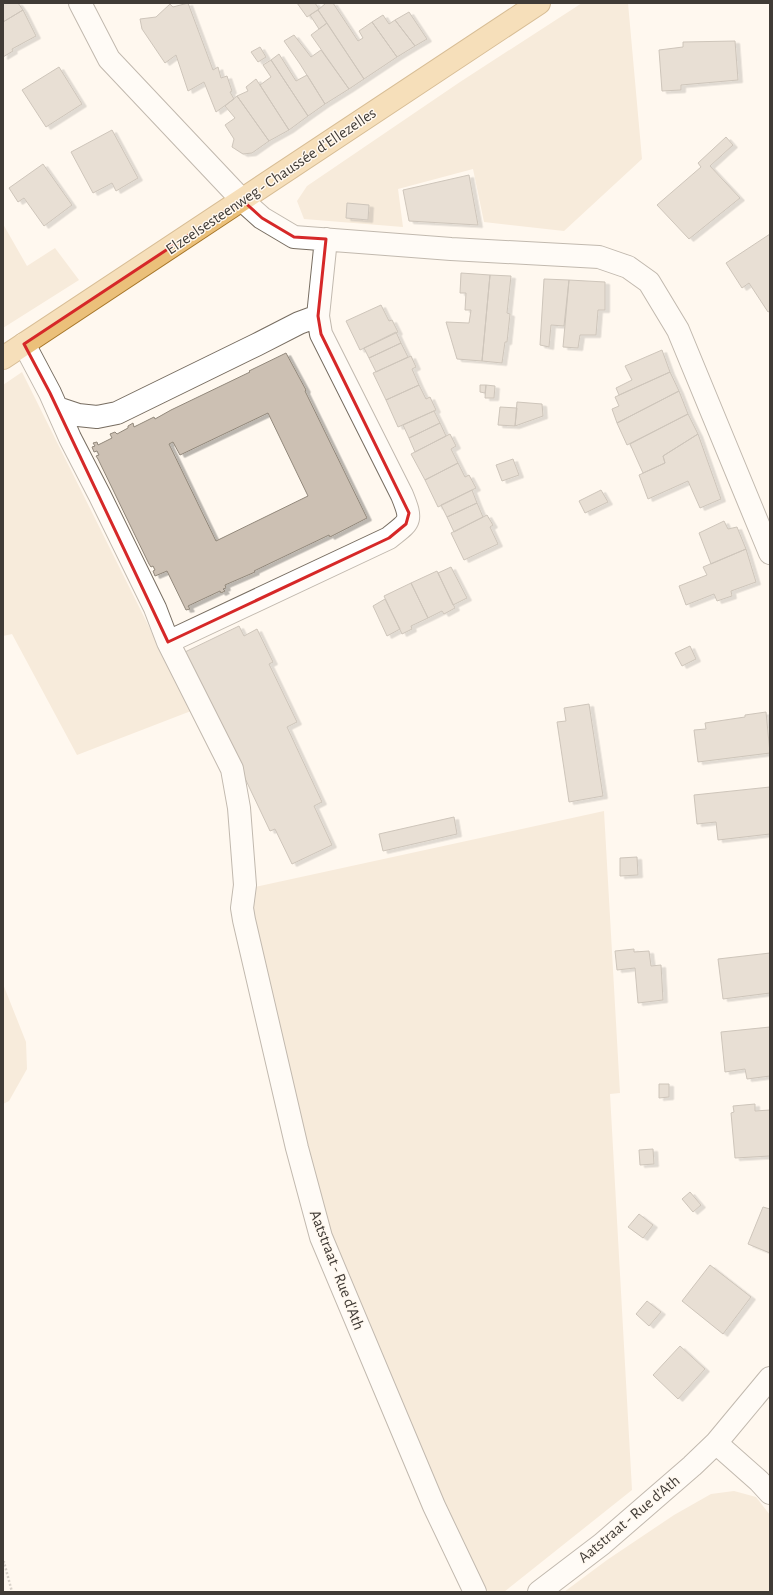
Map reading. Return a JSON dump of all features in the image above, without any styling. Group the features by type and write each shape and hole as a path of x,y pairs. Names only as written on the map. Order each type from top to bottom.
{"main road":[{"name":"Elzeelsesteenweg - Chaussée d'Ellezelles","path":"3,358 539,3"}],"street":[{"path":"80,3 109,59 242,200 262,218 294,237 451,249 599,257 628,267 649,282 678,330 770,553"},
{"path":"24,344 47,386 70,438 155,608 168,642 389,538 406,524 409,513 402,495 321,334 318,316 326,239"},
{"path":"57,408 78,415 97,417 117,413 299,323 318,316"},
{"name":"Aatstraat - Rue d'Ath","path":"168,642 232,769 239,808 245,885 242,908 297,1148 321,1236 434,1506 475,1592"},
{"name":"Aatstraat - Rue d'Ath","path":"539,1592 602,1544 692,1466 716,1443 770,1378"},
{"path":"716,1443 759,1481 770,1493"}],"path":[{"path":"3,1563 4,1562 12,1592"}],"highlighted area":[{"path":"242,200 262,218 294,237 326,239 318,316 321,334 409,513 406,524 389,538 168,642 50,393 24,344"}],"shaded area":[{"path":"582,3 628,3 642,159 564,231 484,222 473,169 398,189 403,227 304,219 297,201 307,186 460,82"},
{"path":"3,224 27,266 55,248 79,280 3,328"},
{"path":"22,372 191,711 77,755 12,634 3,636 3,385"},
{"path":"604,811 620,1093 610,1094 632,1490 504,1592 482,1592 339,1269 306,1158 247,910 255,887"},
{"path":"3,984 26,1042 27,1069 9,1101 3,1104"},
{"path":"734,1491 756,1497 770,1515 770,1592 564,1592 607,1560 674,1515 711,1494"}],"building":[{"path":"3,3 18,3 23,10 3,22"},
{"path":"188,3 213,70 218,67 221,78 227,76 232,91 230,92 234,99 216,112 204,82 188,91 176,55 165,63 142,29 140,19 156,17 170,4 173,7"},
{"path":"297,3 315,3 319,9 307,17"},
{"path":"326,3 333,3 358,41 363,38 359,31 372,22 397,57 364,79 318,10"},
{"path":"23,10 36,36 12,49 13,51 3,57 3,22"},
{"path":"318,10 327,23 319,29 310,15"},
{"path":"409,12 427,39 415,46 395,20"},
{"path":"383,15 389,24 395,20 415,46 397,57 372,22"},
{"path":"327,23 364,79 349,89 311,35"},
{"path":"294,35 311,57 321,50 349,89 325,104 284,41"},
{"path":"735,41 738,80 681,85 681,90 662,91 659,50 683,47 683,42"},
{"path":"260,47 266,57 258,62 251,52"},
{"path":"279,54 296,81 307,75 325,104 308,116 271,60"},
{"path":"271,60 308,116 289,130 260,85 271,77 263,65"},
{"path":"59,67 82,104 46,127 22,90"},
{"path":"256,79 289,130 269,141 237,96 248,91 246,87"},
{"path":"237,96 269,141 252,153 243,154 232,147 234,139 225,125 235,118 225,106"},
{"path":"112,130 138,178 116,191 112,183 93,193 71,152"},
{"path":"726,137 733,145 710,166 740,198 689,239 657,205 701,167 698,163"},
{"path":"43,164 72,205 44,226 24,198 18,202 9,188"},
{"path":"469,175 478,225 409,221 403,190"},
{"path":"347,203 369,205 368,220 346,218"},
{"path":"770,234 770,311 768,312 749,283 742,288 726,263"},
{"path":"461,273 490,275 482,361 457,359 446,322 469,323 471,310 465,310 466,293 460,293"},
{"path":"490,275 511,276 507,313 510,314 507,342 505,342 502,363 482,361"},
{"path":"544,279 569,280 564,326 551,325 549,347 540,345"},
{"path":"569,280 605,282 605,310 598,310 596,335 580,335 578,348 563,347"},
{"path":"381,305 389,321 392,320 398,332 360,350 346,321"},
{"path":"396,332 401,343 369,358 364,348"},
{"path":"401,343 408,357 376,372 369,358"},
{"path":"662,350 670,372 619,395 616,388 632,380 625,366"},
{"path":"286,353 306,390 305,391 367,518 330,537 329,535 254,571 255,572 225,585 226,588 223,589 225,591 221,593 220,591 188,606 190,609 186,610 167,571 155,576 153,571 155,570 153,566 151,567 149,564 96,456 99,455 97,451 94,452 92,447 95,446 93,443 97,442 98,445 112,438 110,434 115,432 117,434 128,428 128,426 133,423 134,427 154,417 155,419 250,372 249,371","holes":["268,413 308,496 216,541 169,444 173,442 180,455"]},
{"path":"411,356 416,367 412,369 419,385 386,400 373,373"},
{"path":"670,372 679,391 617,423 612,409 619,406 615,397"},
{"path":"419,385 426,399 430,397 436,410 398,427 386,400"},
{"path":"480,385 486,385 485,393 480,392"},
{"path":"486,385 495,386 494,398 485,398"},
{"path":"679,391 688,414 627,445 617,423"},
{"path":"517,402 542,404 543,416 515,426"},
{"path":"500,407 517,408 515,426 498,425"},
{"path":"434,411 440,423 409,438 403,425"},
{"path":"688,414 698,434 663,456 665,463 643,473 630,444"},
{"path":"440,423 446,436 415,452 409,438"},
{"path":"450,434 456,446 451,449 458,463 425,480 411,454"},
{"path":"698,434 721,499 700,508 688,481 648,499 639,475 665,463 663,456"},
{"path":"513,459 519,475 502,481 496,465"},
{"path":"458,463 465,477 469,475 476,488 438,507 425,480"},
{"path":"472,490 477,503 447,517 441,505"},
{"path":"601,490 608,502 585,513 579,501"},
{"path":"477,503 483,517 454,532 447,517"},
{"path":"487,515 493,525 490,527 498,544 464,560 451,533"},
{"path":"724,521 728,529 737,527 746,549 711,564 699,533"},
{"path":"746,549 756,582 731,591 732,596 717,601 714,594 686,605 679,586 707,575 703,567"},
{"path":"451,567 467,598 453,605 438,573"},
{"path":"437,571 455,608 444,614 442,611 428,618 411,583"},
{"path":"411,583 428,618 411,626 412,629 402,634 384,596"},
{"path":"385,599 400,629 387,636 373,606"},
{"path":"239,626 244,636 257,629 273,662 269,664 297,722 287,727 322,802 314,806 332,845 292,864 275,829 270,831 185,652"},
{"path":"690,646 696,659 682,666 675,653"},
{"path":"589,704 603,796 569,802 557,722 566,721 564,708"},
{"path":"766,712 770,753 698,762 694,730 706,729 705,723"},
{"path":"770,787 770,834 718,840 716,822 697,824 694,795"},
{"path":"454,817 457,834 383,851 379,834"},
{"path":"637,857 638,875 620,876 620,858"},
{"path":"634,949 634,952 649,951 651,966 661,965 663,1000 638,1003 635,968 617,970 615,951"},
{"path":"770,953 770,993 723,999 718,959"},
{"path":"770,1027 770,1076 747,1079 745,1069 725,1072 721,1032"},
{"path":"659,1084 669,1084 669,1097 659,1098"},
{"path":"755,1104 755,1111 770,1110 770,1156 735,1158 731,1113 734,1112 733,1106"},
{"path":"653,1149 654,1164 640,1165 639,1150"},
{"path":"690,1192 701,1205 693,1212 682,1199"},
{"path":"763,1207 770,1209 770,1253 748,1244"},
{"path":"639,1214 653,1225 643,1238 628,1227"},
{"path":"710,1265 751,1297 723,1334 682,1301"},
{"path":"647,1301 661,1312 649,1326 636,1314"},
{"path":"680,1346 705,1369 678,1399 653,1375"}]}
